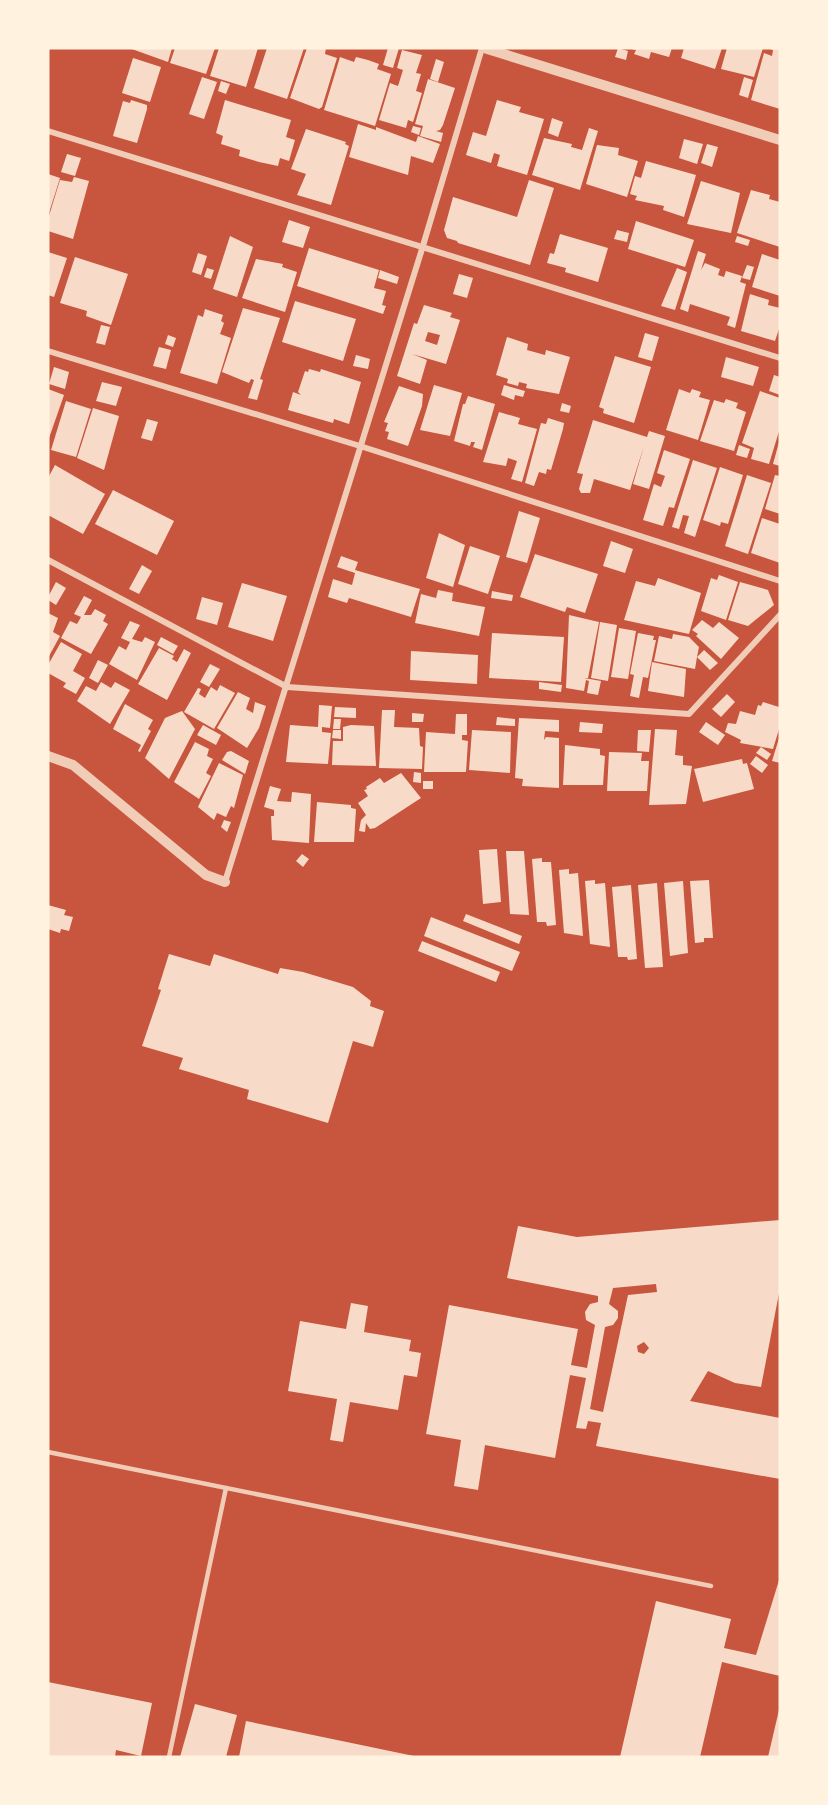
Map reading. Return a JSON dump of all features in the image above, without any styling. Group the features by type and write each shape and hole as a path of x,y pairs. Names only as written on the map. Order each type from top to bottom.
{"street":[{"path":"48,756 73,765 206,875 225,882 288,687 483,48 780,140"},
{"path":"48,131 422,249 780,358"},
{"path":"48,351 360,446 780,581"},
{"path":"48,560 288,687 689,714 780,615"}],"lane":[{"path":"48,1452 711,1586"},
{"path":"169,1757 226,1488"}],"building":[{"path":"129,48 172,48 168,62"},
{"path":"175,48 215,48 206,74 170,63"},
{"path":"219,48 258,48 246,87 210,76"},
{"path":"267,48 304,48 287,99 254,88"},
{"path":"307,48 326,48 325,54 337,58 322,107 319,109 290,98"},
{"path":"388,48 399,48 393,68 383,65"},
{"path":"618,48 628,51 626,60 615,57"},
{"path":"672,48 669,57 651,52 649,59 634,54 636,50 631,49"},
{"path":"684,48 722,48 715,69 681,58"},
{"path":"727,48 763,48 754,77 721,69"},
{"path":"767,48 780,48 780,109 751,100 764,53 772,56 773,50"},
{"path":"402,50 422,55 416,73 421,74 416,91 422,93 413,122 408,120 406,128 379,120 390,83 398,86 403,70 397,68"},
{"path":"340,57 354,62 356,57 368,60 379,64 377,69 391,74 375,126 324,110"},
{"path":"133,58 161,67 150,102 122,93"},
{"path":"436,59 444,62 438,82 430,79"},
{"path":"202,77 217,82 204,119 189,114"},
{"path":"744,77 753,80 748,98 739,95"},
{"path":"428,79 455,88 443,125 440,130 436,131 443,133 441,142 420,136 423,126 415,124"},
{"path":"221,81 230,84 226,94 218,91"},
{"path":"131,100 147,105 137,143 113,136 123,101 130,103"},
{"path":"225,100 291,120 286,137 295,140 289,161 280,158 278,166 259,162 239,156 240,150 221,144 223,136 216,133"},
{"path":"497,100 521,107 519,112 544,119 527,175 497,166 500,155 494,153 491,163 466,155 473,132 486,136"},
{"path":"552,118 563,122 558,137 548,133"},
{"path":"358,124 376,130 376,127 416,142 418,136 440,144 433,163 411,156 408,175 349,157"},
{"path":"413,126 421,128 419,135 411,132"},
{"path":"589,128 598,131 580,190 532,175 544,138 572,144 571,147 582,150"},
{"path":"306,129 346,142 345,144 349,146 331,205 297,195 306,174 291,169"},
{"path":"684,139 703,144 697,164 679,158"},
{"path":"707,144 718,147 712,167 701,163"},
{"path":"597,145 619,148 618,155 638,161 627,197 586,184"},
{"path":"67,154 81,158 75,176 61,172"},
{"path":"646,161 696,175 684,217 663,210 664,206 635,200 637,196 630,194 635,176 641,178"},
{"path":"48,174 60,178 49,213 48,213"},
{"path":"74,177 89,181 73,239 48,231 48,219 60,180 72,182"},
{"path":"529,180 554,188 530,265 447,238 444,230 453,197 517,217"},
{"path":"701,181 740,193 731,233 687,224"},
{"path":"751,190 770,195 769,199 780,202 780,247 737,233"},
{"path":"289,220 310,227 303,248 282,242"},
{"path":"636,221 694,240 685,267 628,249"},
{"path":"617,230 629,233 627,242 614,239"},
{"path":"560,234 608,248 598,282 565,272 566,268 547,263 550,253 554,254"},
{"path":"230,236 253,247 237,297 213,289"},
{"path":"737,236 750,240 748,246 735,242"},
{"path":"309,248 379,270 374,288 386,291 382,305 386,306 383,314 297,286"},
{"path":"698,251 706,254 701,270 705,263 720,269 718,275 724,277 726,271 742,276 740,282 746,284 735,328 727,325 730,317 690,304 688,312 680,309"},
{"path":"48,252 67,258 54,297 48,295"},
{"path":"198,253 207,256 201,275 192,272"},
{"path":"762,254 780,260 780,296 752,287"},
{"path":"75,257 128,274 111,325 86,316 87,311 60,303"},
{"path":"256,259 283,264 282,267 297,272 285,312 242,298"},
{"path":"747,265 754,267 750,280 742,278"},
{"path":"207,268 214,270 211,279 204,277"},
{"path":"677,268 687,272 675,310 661,306"},
{"path":"380,270 399,277 397,284 378,278"},
{"path":"459,274 473,278 467,298 453,294"},
{"path":"750,294 769,300 768,305 780,308 780,326 775,341 741,331"},
{"path":"295,301 356,319 343,361 282,342"},
{"path":"424,305 452,313 450,317 460,320 446,364 412,354 427,360 420,384 397,376 414,323 417,324","holes":["428,332 440,335 437,345 425,341"]},
{"path":"243,308 280,318 260,379 263,380 257,400 248,398 254,380 251,379 249,383 222,372"},
{"path":"205,309 223,315 221,321 224,323 220,334 231,338 217,384 180,373 198,315 203,317"},
{"path":"101,325 110,327 105,345 96,343"},
{"path":"645,333 659,337 652,361 638,357"},
{"path":"168,335 176,338 173,347 165,344"},
{"path":"507,337 528,344 527,350 545,355 546,350 570,357 559,394 526,388 527,384 519,382 518,386 507,383 508,379 496,375"},
{"path":"159,347 171,350 166,369 153,366"},
{"path":"356,355 370,359 368,369 353,366"},
{"path":"615,356 651,367 634,423 603,413 604,409 599,407"},
{"path":"726,357 759,367 753,386 721,377"},
{"path":"54,367 69,372 65,389 49,384"},
{"path":"309,369 320,372 321,369 361,382 349,424 334,419 333,423 288,410 293,392 301,395 298,392 305,371 308,372"},
{"path":"774,375 780,377 780,395 769,391"},
{"path":"102,382 122,387 116,406 96,401"},
{"path":"434,385 462,393 450,436 420,430"},
{"path":"504,385 525,391 523,397 515,395 514,400 501,395"},
{"path":"399,386 423,394 422,406 408,446 387,439 389,432 385,431 388,423 384,422"},
{"path":"48,389 64,395 48,441"},
{"path":"679,389 690,393 692,389 701,392 699,397 710,400 698,440 666,430"},
{"path":"760,391 780,398 780,428 769,464 751,459 754,448 742,443"},
{"path":"468,396 495,404 482,450 473,447 475,442 471,442 470,446 454,441 463,404"},
{"path":"726,399 738,403 736,408 746,412 734,451 700,441 714,400 724,403"},
{"path":"66,401 91,409 76,457 51,450"},
{"path":"562,403 571,406 569,413 560,411"},
{"path":"93,408 119,416 104,470 77,458"},
{"path":"499,412 520,418 518,424 537,429 522,482 511,479 517,461 508,458 506,466 483,462"},
{"path":"548,418 564,423 563,429 551,470 547,469 546,474 539,472 534,486 525,483 541,423 546,424"},
{"path":"147,419 158,422 152,441 141,438"},
{"path":"593,420 647,437 649,431 665,436 649,489 633,484 644,446 630,490 594,479 590,493 581,493 579,489 583,474 577,473"},
{"path":"780,442 780,466 773,464"},
{"path":"739,445 750,449 747,458 736,455"},
{"path":"664,450 690,459 674,508 669,507 663,526 643,520 654,484 661,487 665,476 657,473"},
{"path":"693,460 717,468 695,537 684,533 689,516 683,515 679,529 672,527"},
{"path":"55,465 105,494 83,534 48,515 48,478"},
{"path":"720,467 743,475 728,524 721,522 720,526 703,520"},
{"path":"747,475 771,483 748,554 725,546"},
{"path":"775,475 780,476 780,514 765,509"},
{"path":"113,490 174,521 157,555 95,524"},
{"path":"519,511 540,518 527,563 506,557"},
{"path":"762,518 780,524 780,563 751,553"},
{"path":"439,533 465,545 453,587 426,578"},
{"path":"611,541 633,549 625,573 603,566"},
{"path":"470,546 500,556 488,594 458,584"},
{"path":"535,554 598,574 585,613 567,607 565,612 520,597"},
{"path":"341,556 358,562 355,570 420,589 411,617 349,598 347,603 328,597 333,579 352,585 355,573 337,567"},
{"path":"142,565 152,571 139,594 129,589"},
{"path":"719,575 738,582 726,620 701,611 711,578 717,580"},
{"path":"658,578 701,593 689,634 624,620 636,581 655,586"},
{"path":"56,582 66,588 56,605 48,600 48,597"},
{"path":"740,582 768,590 774,605 748,626 728,620"},
{"path":"242,583 287,596 273,641 228,627"},
{"path":"438,590 453,593 452,601 485,607 479,636 415,623 421,594 436,598"},
{"path":"492,591 513,595 512,601 491,598"},
{"path":"84,596 92,600 84,615 91,615 95,609 106,615 103,621 108,624 91,654 61,638 70,621 77,624 81,617 74,614"},
{"path":"202,597 223,603 217,625 196,619"},
{"path":"48,613 58,618 53,632 60,636 48,658"},
{"path":"569,615 599,622 588,678 584,678 601,681 598,695 587,693 589,681 586,680 584,691 566,688"},
{"path":"702,620 713,628 719,622 739,638 721,659 692,630"},
{"path":"130,621 140,625 132,639 142,642 145,637 155,642 137,680 109,664 119,646 126,650 130,642 121,638"},
{"path":"600,622 617,625 608,681 591,678"},
{"path":"619,628 636,631 628,679 611,677"},
{"path":"492,633 564,637 561,682 489,678"},
{"path":"638,633 654,636 653,640 656,640 648,678 643,677 639,698 630,696 634,675 630,674"},
{"path":"673,634 689,637 699,647 695,669 654,661 659,636 672,639"},
{"path":"161,637 178,646 173,654 157,645"},
{"path":"61,642 82,654 73,671 85,678 76,694 63,687 66,683 48,673 48,665"},
{"path":"159,648 174,656 172,659 177,662 184,649 191,653 167,700 138,684"},
{"path":"704,650 718,663 710,670 697,657"},
{"path":"411,651 478,655 477,684 410,680"},
{"path":"98,660 108,665 98,683 89,678"},
{"path":"652,662 686,669 684,697 648,691"},
{"path":"210,664 220,669 209,687 200,682"},
{"path":"101,682 111,688 115,682 130,690 110,724 77,701 86,686 96,691"},
{"path":"539,682 562,685 561,692 539,689"},
{"path":"220,685 235,693 214,729 184,712 198,688 201,689 199,694 205,698 211,687 217,691"},
{"path":"238,692 250,698 246,709 253,713 255,702 266,706 259,728 247,748 217,728"},
{"path":"727,694 735,702 721,717 712,709"},
{"path":"763,702 779,707 780,726 773,749 740,743 741,740 725,732 728,723 736,724 740,711 755,715 758,705 761,706"},
{"path":"125,704 153,720 148,729 151,731 140,752 138,751 141,745 113,729"},
{"path":"319,705 332,706 330,728 322,727 322,732 331,733 328,764 286,762 290,725 318,727"},
{"path":"335,707 356,708 356,718 334,717"},
{"path":"382,710 395,710 394,727 419,728 420,746 423,747 422,769 379,768"},
{"path":"182,711 195,729 169,779 145,758 165,718"},
{"path":"412,713 424,714 423,722 412,722"},
{"path":"456,714 467,714 467,735 462,735 462,740 468,741 466,772 424,772 426,732 455,734"},
{"path":"497,717 515,719 515,726 496,725"},
{"path":"519,718 559,720 559,732 545,731 544,740 546,737 559,738 559,788 522,786 523,779 515,778"},
{"path":"334,719 341,719 340,729 333,729"},
{"path":"580,722 603,724 602,733 579,732"},
{"path":"706,722 725,735 718,745 699,732"},
{"path":"203,725 221,735 216,745 197,735"},
{"path":"374,726 376,766 332,765 333,741 343,741 343,727"},
{"path":"655,729 677,730 675,755 683,756 683,765 692,766 686,804 649,805"},
{"path":"333,730 341,730 341,739 332,738"},
{"path":"472,730 511,732 510,773 469,770"},
{"path":"638,730 651,730 649,752 637,751"},
{"path":"780,735 780,763 772,761"},
{"path":"195,742 209,749 207,756 213,759 206,773 211,776 199,799 174,782"},
{"path":"565,745 600,749 600,755 605,756 603,785 563,785"},
{"path":"761,747 771,754 767,760 756,753"},
{"path":"231,751 249,761 245,774 222,760 227,752"},
{"path":"609,752 642,753 641,761 649,761 647,791 607,791"},
{"path":"756,756 768,765 762,773 750,764"},
{"path":"742,759 743,764 747,763 754,789 703,802 694,769"},
{"path":"219,763 243,775 234,808 231,806 226,817 217,813 214,820 198,807"},
{"path":"414,772 421,773 421,783 413,782"},
{"path":"401,773 421,798 375,828 370,829 366,823 365,832 359,831 361,820 366,815 358,803 368,796 364,790 367,789 366,787 380,778 384,783"},
{"path":"423,781 433,781 433,789 423,789"},
{"path":"270,786 281,789 277,801 291,802 292,792 311,794 309,843 272,840 271,816 274,816 274,810 264,807"},
{"path":"317,802 351,805 351,808 356,809 354,842 314,842"},
{"path":"224,820 231,822 227,832 221,827"},
{"path":"497,849 501,902 483,904 479,850"},
{"path":"506,851 524,851 529,915 510,914"},
{"path":"302,854 309,859 303,867 296,861"},
{"path":"542,858 542,862 551,862 556,925 547,926 546,922 537,922 532,859"},
{"path":"569,869 569,874 578,873 583,936 564,933 559,870"},
{"path":"595,880 595,884 605,883 610,947 590,944 585,881"},
{"path":"709,880 713,938 704,938 704,942 695,943 690,881"},
{"path":"683,881 688,953 670,956 664,883"},
{"path":"657,883 663,967 645,968 638,885"},
{"path":"631,885 637,959 628,960 627,957 618,957 612,887"},
{"path":"48,905 66,910 64,915 73,917 69,931 61,929 60,933 48,929"},
{"path":"466,914 522,936 519,944 463,921"},
{"path":"431,917 520,952 512,971 424,936"},
{"path":"422,941 500,972 496,982 418,951"},
{"path":"169,954 210,966 214,954 278,974 280,968 303,972 353,987 371,1001 370,1006 384,1011 373,1047 353,1041 328,1123 247,1099 249,1090 179,1069 183,1058 142,1046 161,990 158,989"},
{"path":"780,1220 780,1288 761,1387 735,1383 708,1371 690,1401 780,1418 780,1479 596,1446 601,1423 588,1421 586,1429 576,1428 586,1378 570,1375 555,1458 485,1445 478,1490 454,1486 461,1440 426,1434 449,1305 578,1329 571,1365 587,1368 595,1325 586,1320 585,1312 590,1304 598,1302 598,1296 507,1278 518,1226 577,1237","holes":["656,1284 657,1292 628,1295 603,1412 590,1409 605,1327 613,1325 618,1318 618,1311 609,1304 613,1288","644,1342 649,1348 644,1354 638,1352 637,1346"]},
{"path":"351,1303 368,1306 364,1332 411,1340 409,1351 421,1353 417,1377 404,1375 398,1410 350,1402 343,1442 330,1440 337,1399 288,1391 300,1321 346,1329"},
{"path":"780,1577 780,1676 722,1662 700,1757 620,1757 656,1601 731,1619 724,1648 756,1655"},
{"path":"48,1682 152,1703 141,1756 116,1750 115,1757 48,1757"},
{"path":"195,1704 237,1715 226,1757 180,1757"},
{"path":"779,1710 780,1757 768,1757"},
{"path":"246,1721 414,1756 414,1757 239,1757"}]}
